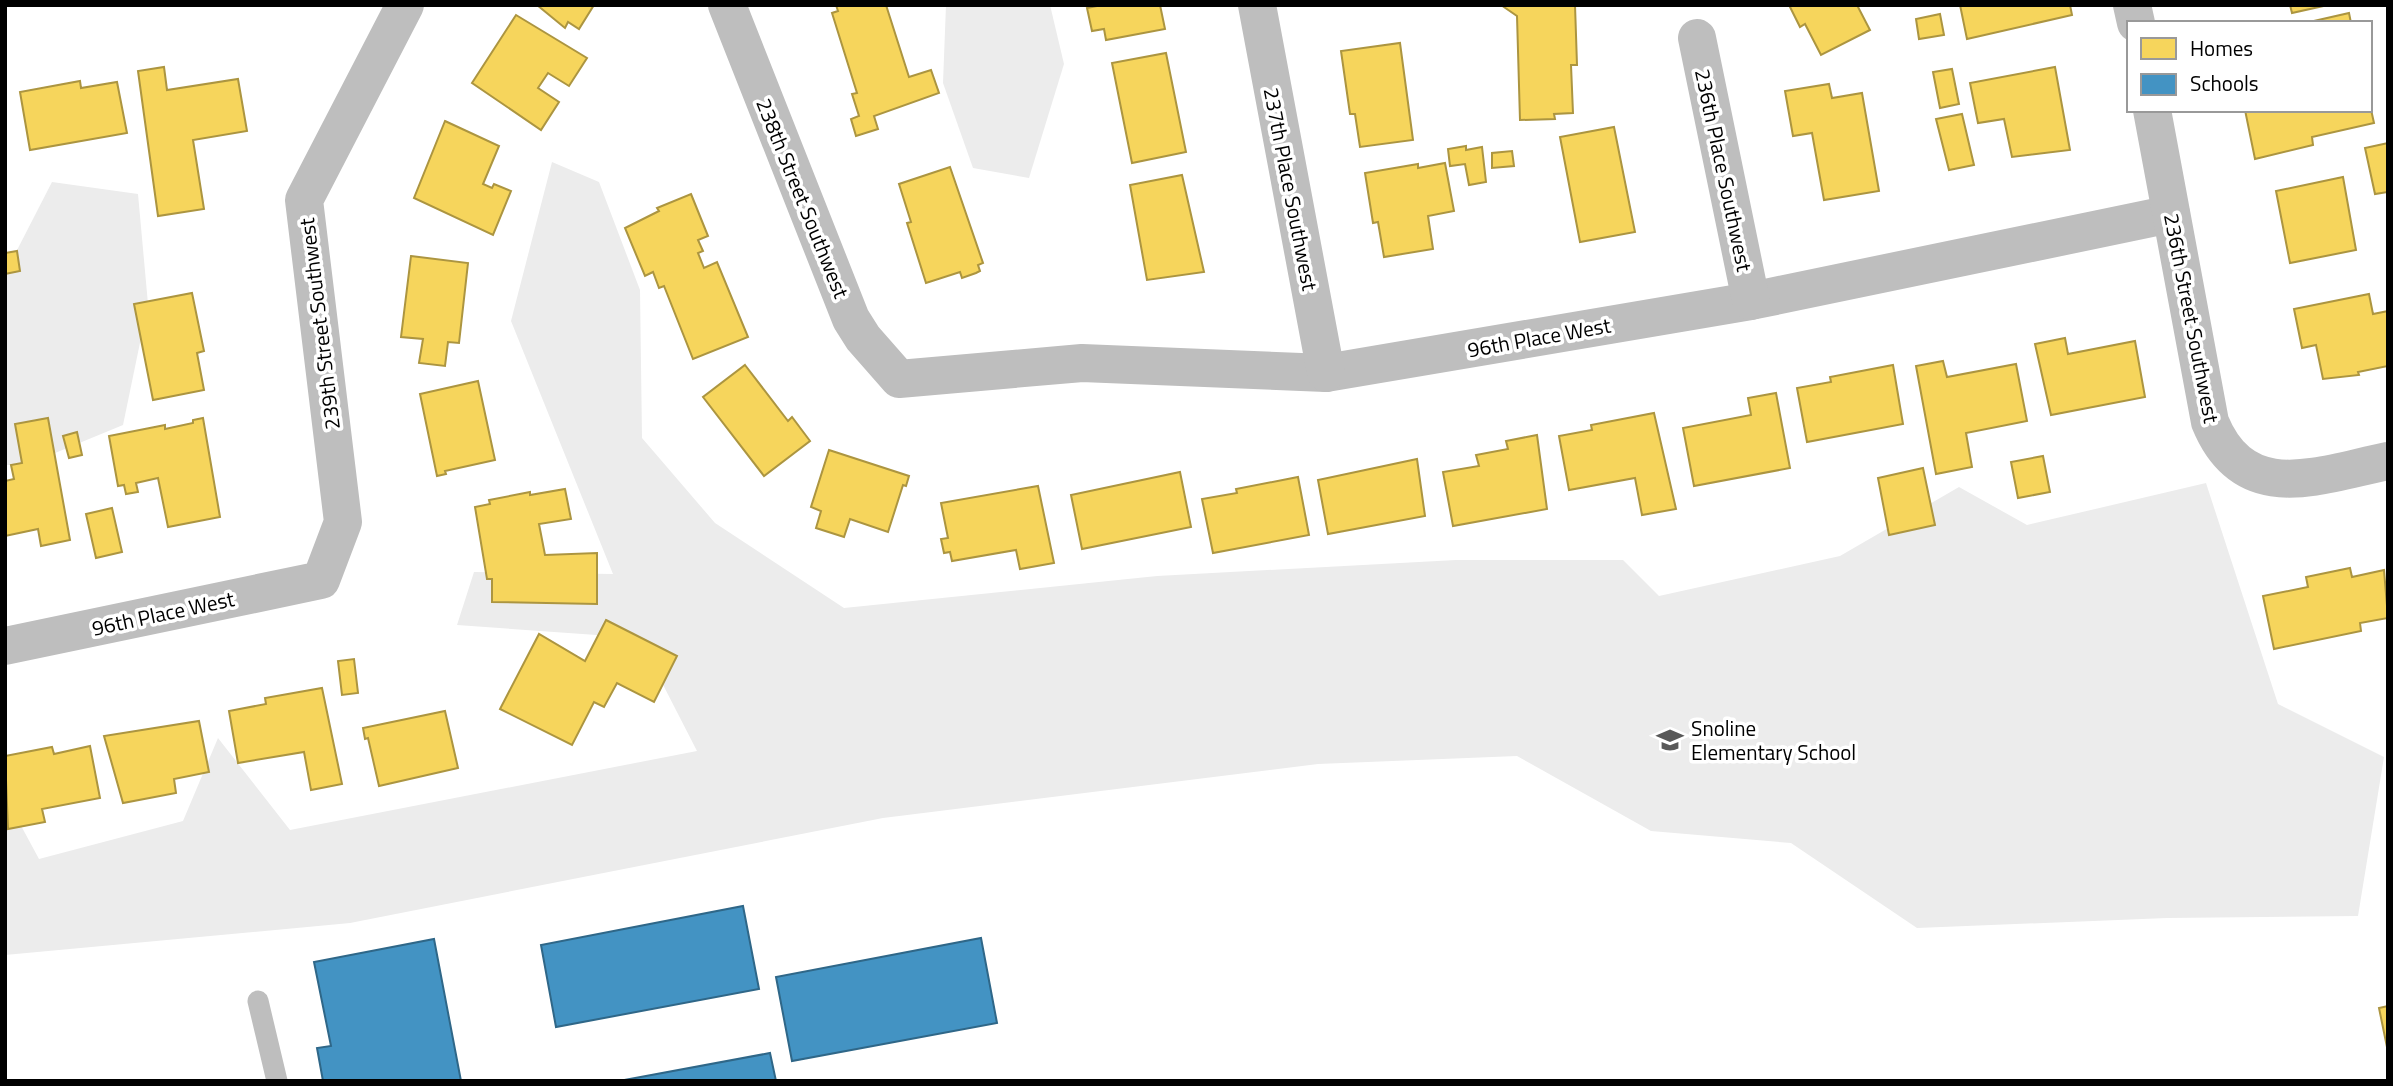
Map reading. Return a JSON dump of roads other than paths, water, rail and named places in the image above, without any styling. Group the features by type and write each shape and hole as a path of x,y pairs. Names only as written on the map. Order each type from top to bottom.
{"street":[{"name":"239th Street Southwest","path":"321,580 342,522 304,200 405,5"},
{"name":"238th Street Southwest","path":"727,5 851,319 863,338 899,379"},
{"name":"237th Place Southwest","path":"1256,5 1326,373"},
{"name":"236th Place Southwest","path":"1697,38 1751,301"},
{"name":"236th Street Southwest","path":"2152,112 2210,422 2220,446 2261,477 2289,481 2388,460"},
{"name":"96th Place West","path":"899,379 1082,363 1326,373 1751,301 2171,214"},
{"name":"96th Place West","path":"5,646 321,580"}],"lane":[{"path":"258,1001 277,1081"}],"place":[{"name":"Snoline Elementary School","path":"1670,740"}]}
